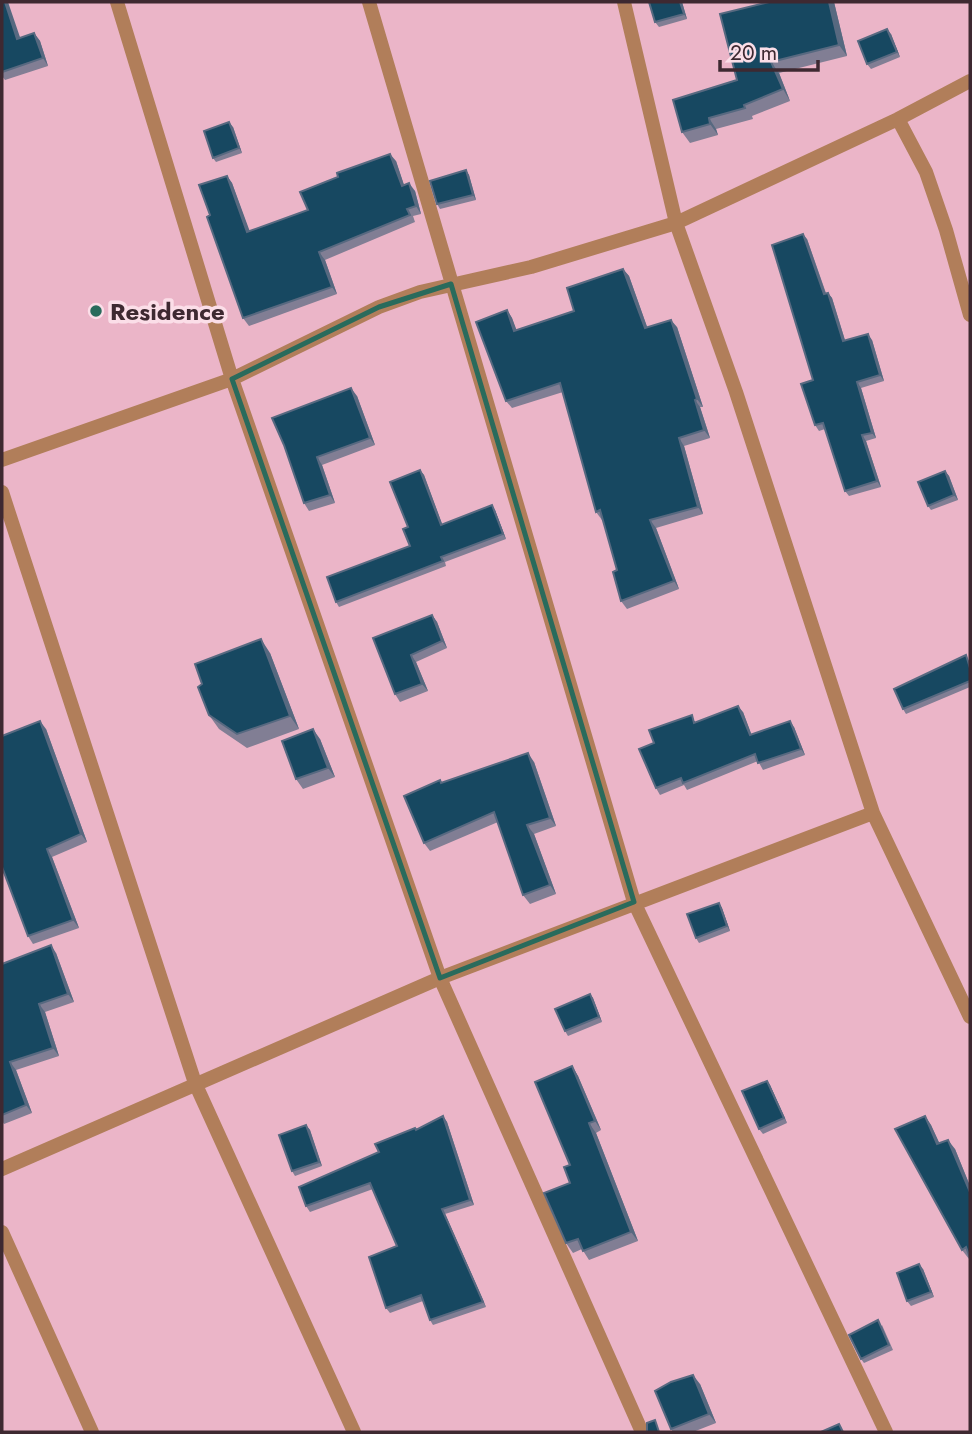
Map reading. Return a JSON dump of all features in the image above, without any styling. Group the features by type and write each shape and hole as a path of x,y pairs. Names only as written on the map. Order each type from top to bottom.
{"street":[{"path":"117,2 232,379 440,978 642,1432"},
{"path":"369,2 634,902 886,1432"},
{"path":"624,2 676,223 736,392 873,813 970,1017"},
{"path":"2,460 232,379 379,306 451,284 531,267 676,223 898,119 970,81"},
{"path":"898,119 926,172 970,315"},
{"path":"2,492 195,1083 354,1432"},
{"path":"2,1169 440,978 873,813"},
{"path":"2,1232 92,1432"}],"highlighted area":[{"path":"451,284 634,902 440,978 232,379 379,307"}],"building":[{"path":"2,2 5,2 17,39 34,33 43,58 2,72"},
{"path":"649,2 680,2 684,14 655,22"},
{"path":"769,2 829,2 839,45 771,62 783,89 744,105 745,108 709,118 710,124 682,132 673,100 737,80 720,14"},
{"path":"887,29 897,52 867,64 858,41"},
{"path":"229,122 239,148 213,158 204,131"},
{"path":"390,154 402,186 409,183 416,206 407,209 410,215 319,252 332,287 243,318 207,217 210,215 199,185 227,176 247,232 308,210 300,192 338,177 337,173"},
{"path":"466,170 473,195 437,204 430,181"},
{"path":"803,234 824,294 828,293 843,341 868,334 880,375 857,382 872,433 862,435 877,481 845,491 823,423 815,425 801,384 813,380 772,245"},
{"path":"623,269 645,328 671,320 697,399 695,400 704,430 679,438 698,507 650,520 674,581 621,601 613,572 617,570 600,510 596,512 560,383 506,401 476,322 507,310 514,331 574,311 567,288"},
{"path":"351,388 370,438 317,457 330,495 304,503 272,418"},
{"path":"420,470 441,525 492,505 503,534 441,557 443,561 336,602 327,577 410,546 403,529 408,527 390,482"},
{"path":"945,471 954,495 928,506 918,482"},
{"path":"432,615 442,641 411,655 422,684 395,694 373,638"},
{"path":"261,639 290,716 237,734 209,715 198,687 202,684 195,664"},
{"path":"966,655 970,681 903,709 894,689"},
{"path":"738,706 750,735 790,721 801,749 758,763 755,754 683,783 681,778 656,788 639,749 654,743 649,730 692,715 694,723"},
{"path":"40,721 81,834 47,849 73,920 28,936 2,867 2,736"},
{"path":"313,729 328,768 296,779 282,741"},
{"path":"528,753 550,818 527,825 550,885 523,895 494,812 424,843 404,796 440,780 441,783"},
{"path":"719,903 727,926 696,938 687,914"},
{"path":"51,945 68,994 39,1004 53,1048 10,1062 26,1105 2,1115 2,964"},
{"path":"590,994 599,1017 565,1031 555,1009"},
{"path":"572,1066 595,1121 589,1123 631,1232 583,1251 578,1239 566,1243 544,1193 570,1183 564,1167 570,1165 535,1082"},
{"path":"767,1081 784,1118 759,1129 742,1091"},
{"path":"443,1116 470,1200 442,1209 483,1302 430,1320 421,1295 386,1308 369,1257 397,1246 370,1183 306,1206 299,1187 379,1152 375,1144 415,1128 416,1130"},
{"path":"925,1116 937,1144 948,1140 970,1192 970,1258 966,1247 962,1250 895,1129"},
{"path":"306,1125 319,1162 292,1171 279,1135"},
{"path":"919,1264 931,1292 907,1301 897,1273"},
{"path":"878,1320 889,1345 861,1359 849,1335"},
{"path":"693,1375 709,1414 671,1429 655,1391"},
{"path":"655,1420 659,1432 647,1432 647,1423"},
{"path":"839,1424 843,1432 821,1432"}],"place":[{"name":"Residence","path":"96,311"}]}
